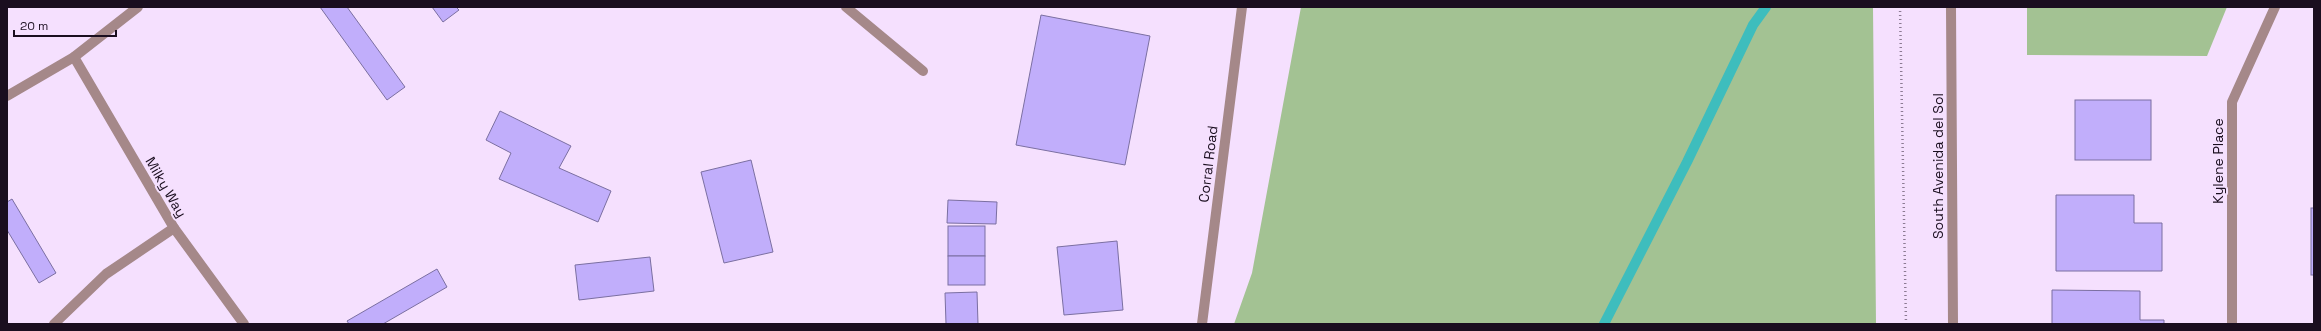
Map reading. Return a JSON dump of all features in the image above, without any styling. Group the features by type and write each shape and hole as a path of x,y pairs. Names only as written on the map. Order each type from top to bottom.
{"street":[{"path":"7,96 74,57 138,7"},
{"path":"846,7 923,71"},
{"name":"Corral Road","path":"1202,324 1242,7"},
{"name":"South Avenida del Sol","path":"1951,7 1953,324"},
{"name":"Kylene Place","path":"2232,324 2232,102 2275,7"},
{"name":"Milky Way","path":"74,57 174,228 244,324"},
{"path":"54,324 106,274 174,228"}],"path":[{"path":"1900,7 1906,324"}],"green space":[{"path":"1301,7 1873,7 1876,324 1234,324 1252,273"},
{"path":"2027,7 2227,7 2207,56 2027,55"}],"building":[{"path":"320,7 347,7 405,87 387,100"},
{"path":"432,7 456,7 459,10 443,22"},
{"path":"1041,15 1150,36 1125,165 1016,145"},
{"path":"2075,100 2151,100 2151,160 2075,160"},
{"path":"500,111 571,146 559,168 611,191 598,222 499,179 511,153 486,140"},
{"path":"751,160 773,252 724,263 701,172"},
{"path":"2056,195 2134,195 2134,223 2162,223 2162,271 2056,271"},
{"path":"12,199 56,273 39,283 7,230 7,202"},
{"path":"948,200 997,202 996,224 947,223"},
{"path":"2311,208 2314,208 2314,275 2311,275"},
{"path":"948,226 985,226 985,256 948,256"},
{"path":"1117,241 1123,310 1064,315 1057,247"},
{"path":"948,256 985,256 985,285 948,285"},
{"path":"650,257 654,291 579,300 575,265"},
{"path":"437,269 447,287 383,324 349,324 347,321"},
{"path":"2052,290 2140,291 2140,320 2164,320 2164,324 2052,324"},
{"path":"977,292 978,324 946,324 945,293"}],"waterway":[{"path":"1604,324 1687,162 1753,25 1766,7"}]}
